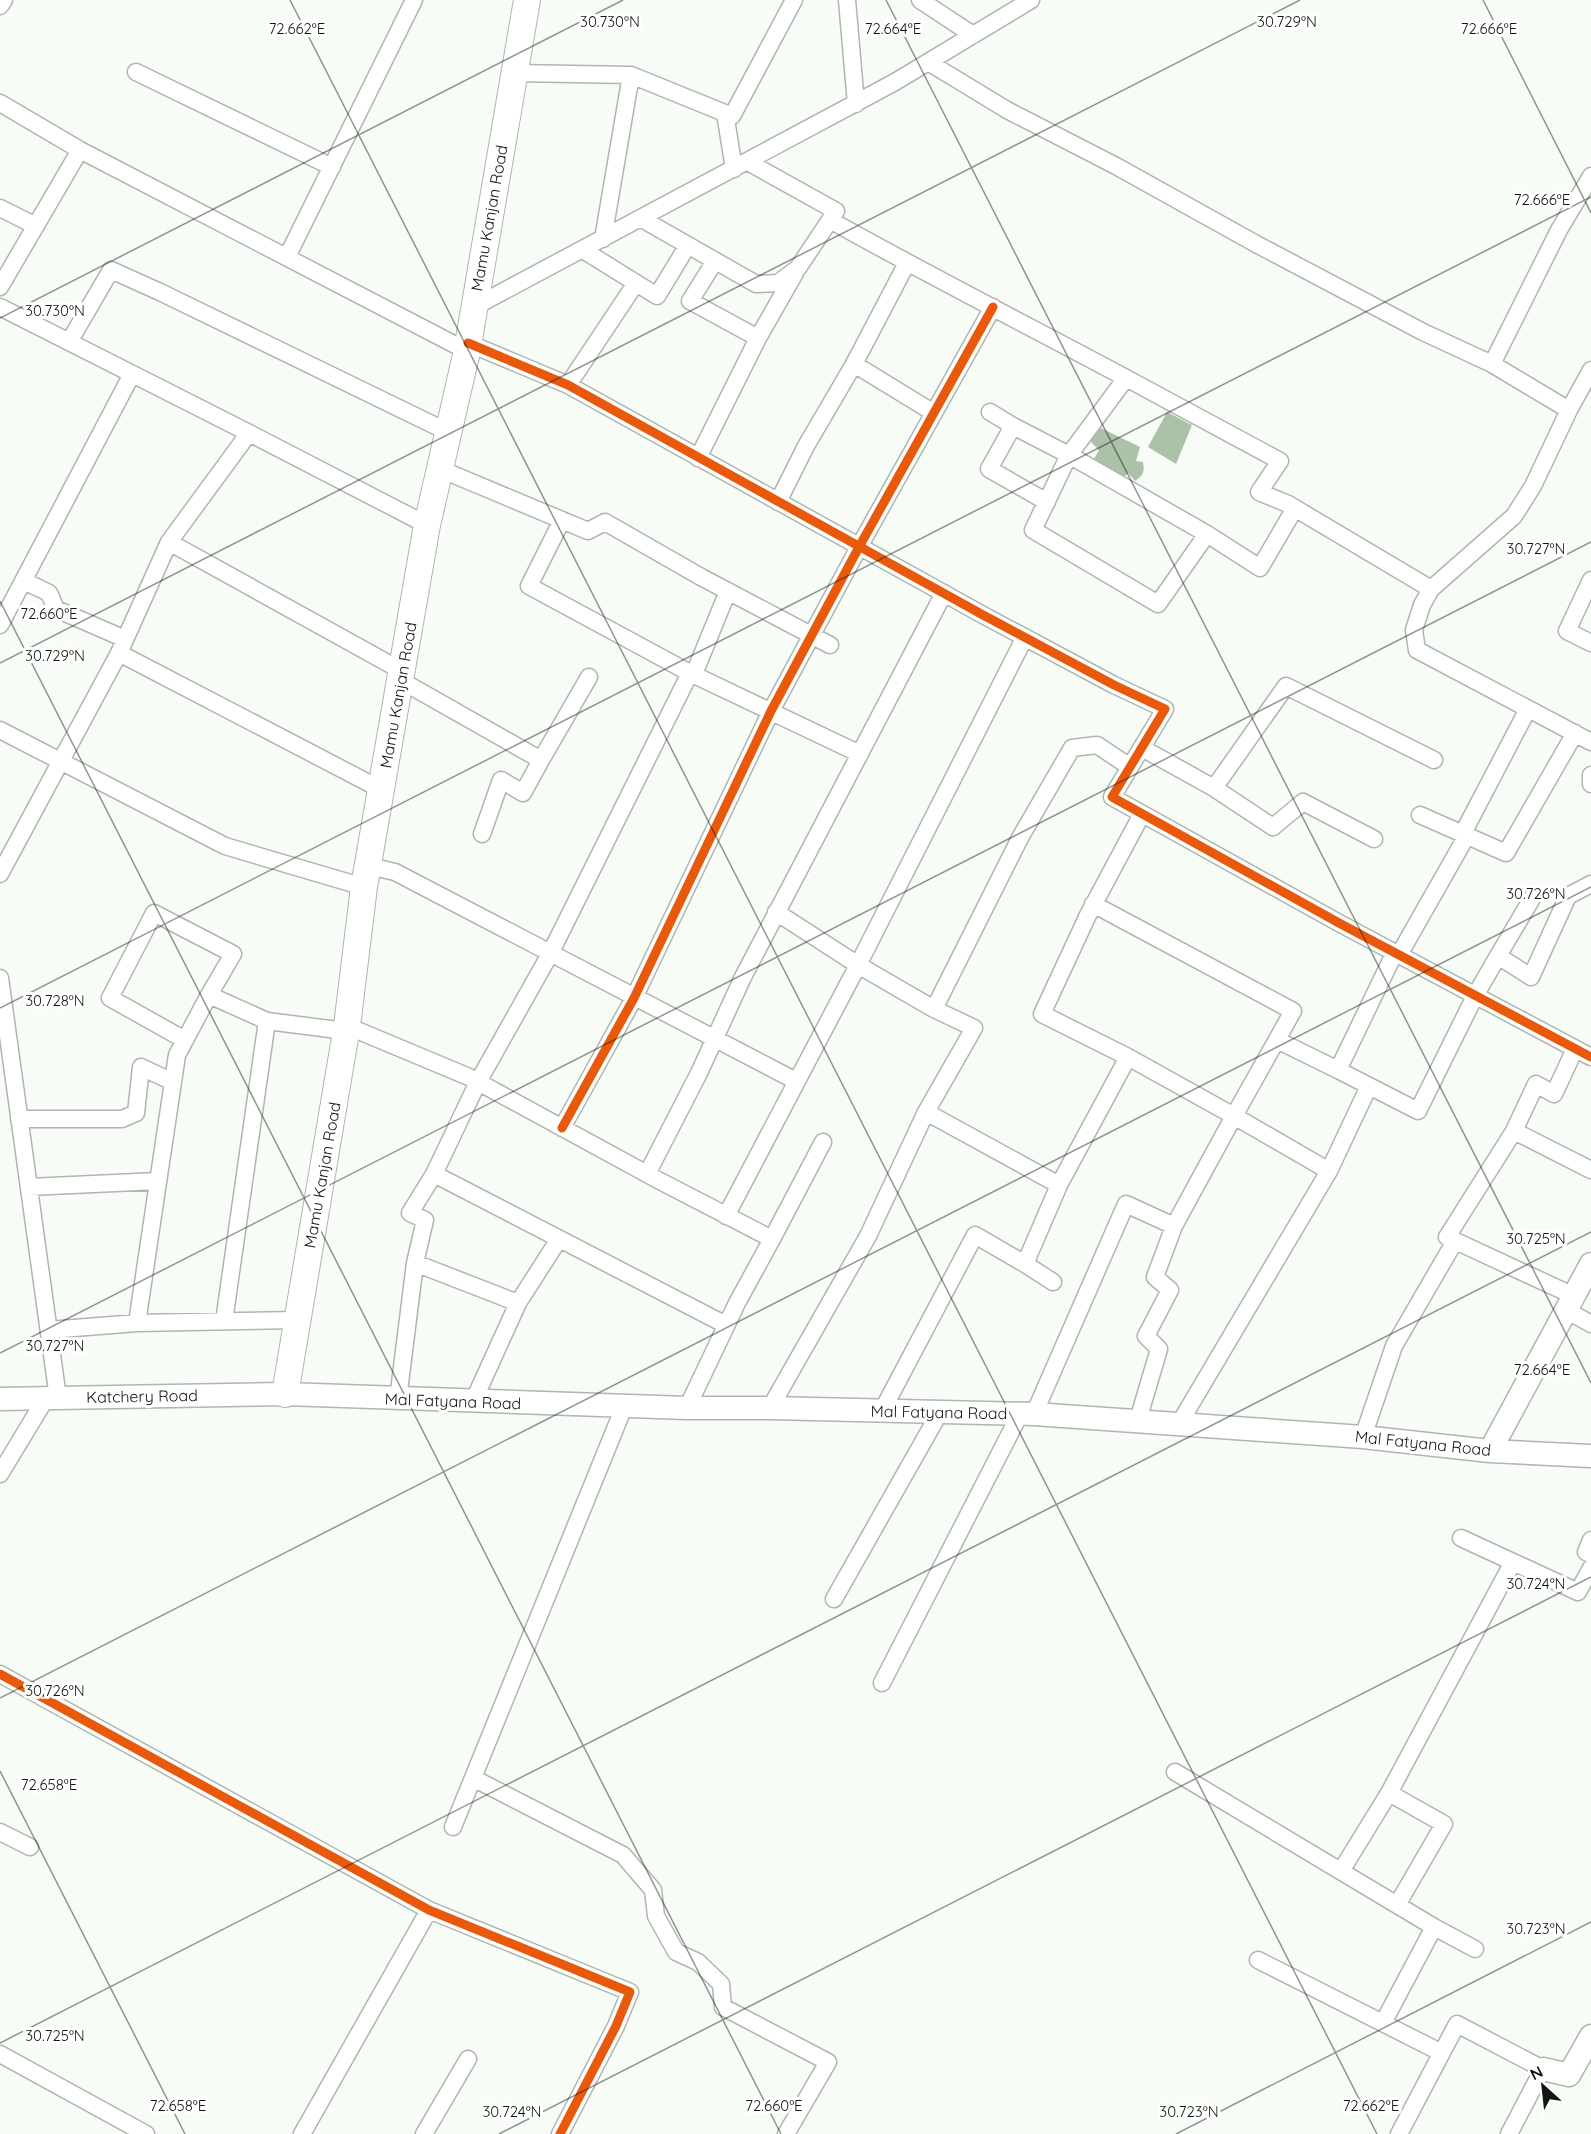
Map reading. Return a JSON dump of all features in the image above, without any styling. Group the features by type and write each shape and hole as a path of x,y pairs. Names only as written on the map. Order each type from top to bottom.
{"main road":[{"name":"Mamu Kanjan Road","path":"285,1394 346,1028 367,877 427,525 467,347 527,0"},
{"path":"1490,1450 1591,1264"},
{"name":"Mal Fatyana Road","path":"285,1394 624,1407 1027,1414 1138,1420 1363,1437 1490,1450 1591,1456"},
{"name":"Katchery Road","path":"0,1399 285,1394"},
{"path":"1543,2069 1569,2075 1591,2036"}],"street":[{"path":"0,6 4,0"},
{"path":"287,258 414,0"},
{"path":"514,73 631,75 732,116 794,0"},
{"path":"847,0 856,104"},
{"path":"921,0 973,35"},
{"path":"474,306 856,104 1031,0"},
{"path":"928,62 1007,110 1116,166 1422,332 1492,364 1569,410"},
{"path":"136,72 332,167"},
{"path":"603,239 631,75"},
{"path":"0,103 80,150 287,258 467,347 568,385 859,547 1025,637 1165,709 1112,797 1339,923 1591,1057"},
{"path":"698,458 758,338 798,268 836,211 741,165 725,113"},
{"path":"0,287 80,150"},
{"path":"1492,364 1559,230 1591,176"},
{"path":"0,208 36,226"},
{"path":"642,219 756,284 778,284 798,268"},
{"path":"830,220 1281,461 1259,492 1295,508 1431,589"},
{"path":"583,250 657,296 688,245"},
{"path":"715,261 690,301 758,338"},
{"path":"778,502 806,446 854,364 907,263"},
{"path":"69,342 111,270 448,432"},
{"path":"568,385 636,283"},
{"path":"0,307 427,525"},
{"path":"561,1128 634,998 771,711 859,547 993,307"},
{"path":"854,364 934,412"},
{"path":"1591,370 1533,486 1514,516 1431,589 1422,605 1414,630 1417,650 1591,742"},
{"path":"0,626 132,374"},
{"path":"1126,378 1069,455 1033,530 1158,604 1207,534"},
{"path":"990,412 1207,534 1260,568 1295,508"},
{"path":"1013,426 989,469 1047,502"},
{"path":"0,874 122,646 169,542 249,433"},
{"path":"440,469 588,531 605,522 830,645"},
{"path":"562,520 529,586 692,673 860,754"},
{"path":"169,542 401,675 541,760"},
{"path":"24,580 49,593 56,609 382,790"},
{"path":"1591,580 1567,631 1591,643"},
{"path":"398,1399 415,1263 425,1220 410,1213 434,1174 478,1082 550,954 692,673 728,591"},
{"path":"647,1174 743,977 944,593"},
{"path":"726,1216 858,965 1025,637"},
{"path":"482,834 501,780 523,793 589,676"},
{"path":"1214,788 1286,686 1434,760"},
{"path":"1338,1070 1397,953 1464,836 1528,709"},
{"path":"0,730 225,846 367,877 395,872 796,1081"},
{"path":"1420,815 1506,853 1575,733"},
{"path":"934,1009 1021,836 1072,748 1097,745 1131,767"},
{"path":"1142,748 1214,788 1273,827 1304,802 1374,839"},
{"path":"1591,775 1591,784"},
{"path":"1142,813 1093,904 1042,1014 1128,1057 1329,1171"},
{"path":"1498,956 1531,977 1568,896 1591,884"},
{"path":"1277,1040 1418,1111 1474,996 1534,895"},
{"path":"1093,904 1293,1011 1174,1226 1155,1277 1170,1290 1146,1336 1159,1349 1138,1420"},
{"path":"770,1408 868,1236 926,1112 974,1028 934,1009 858,965 777,912"},
{"path":"137,1323 177,1055 232,954 154,913 110,998 185,1040"},
{"path":"0,978 49,1330 52,1398 0,1474"},
{"path":"209,995 267,1021 346,1028 478,1082 772,1239"},
{"path":"224,1321 267,1021"},
{"path":"1575,1049 1554,1094 1536,1084 1514,1131 1447,1237 1570,1303 1591,1324"},
{"path":"1025,1264 1059,1185 1128,1057"},
{"path":"20,1119 122,1119 136,1113 141,1067 172,1082"},
{"path":"1179,1424 1329,1171 1369,1086"},
{"path":"926,1112 1059,1185"},
{"path":"1514,1131 1591,1170"},
{"path":"687,1408 726,1325 822,1142"},
{"path":"434,1174 726,1325"},
{"path":"29,1186 158,1181"},
{"path":"882,1683 1027,1414 1126,1204 1174,1226"},
{"path":"882,1411 975,1235 1053,1282"},
{"path":"473,1401 518,1303 559,1239"},
{"path":"1363,1437 1394,1346 1455,1241"},
{"path":"415,1263 518,1303"},
{"path":"49,1330 137,1323 297,1320"},
{"path":"453,1827 624,1407"},
{"path":"834,1599 940,1412"},
{"path":"1461,1538 1578,1592 1591,1568"},
{"path":"1591,1540 1586,1552 1591,1554"},
{"path":"1341,1871 1389,1793 1512,1563"},
{"path":"0,1674 429,1910 630,1992 616,2026 560,2134"},
{"path":"1175,1772 1434,1927 1475,1949"},
{"path":"473,1778 623,1855 653,1890 656,1916 676,1952 698,1962 721,1984 723,2007 828,2062 786,2134"},
{"path":"1389,1793 1444,1824 1397,1905"},
{"path":"0,1832 30,1847"},
{"path":"302,2134 429,1910"},
{"path":"1383,2023 1434,1927"},
{"path":"1258,1960 1442,2053"},
{"path":"1399,2134 1457,2024 1543,2069 1509,2134"},
{"path":"0,2054 146,2134"},
{"path":"424,2134 468,2059"}],"shaded area":[{"path":"1167,412 1192,425 1176,464 1148,447"},
{"path":"1101,428 1140,447 1136,461 1143,462 1143,471 1135,481 1128,473 1118,483 1096,466 1094,459 1099,450 1090,441"}],"cycle path":[{"path":"562,1128 634,998 771,711 859,547 993,307"},
{"path":"468,343 568,385 983,615 1114,685 1165,709 1112,797 1339,923 1591,1057"},
{"path":"0,1674 429,1910 630,1992 616,2026 560,2134"}]}
